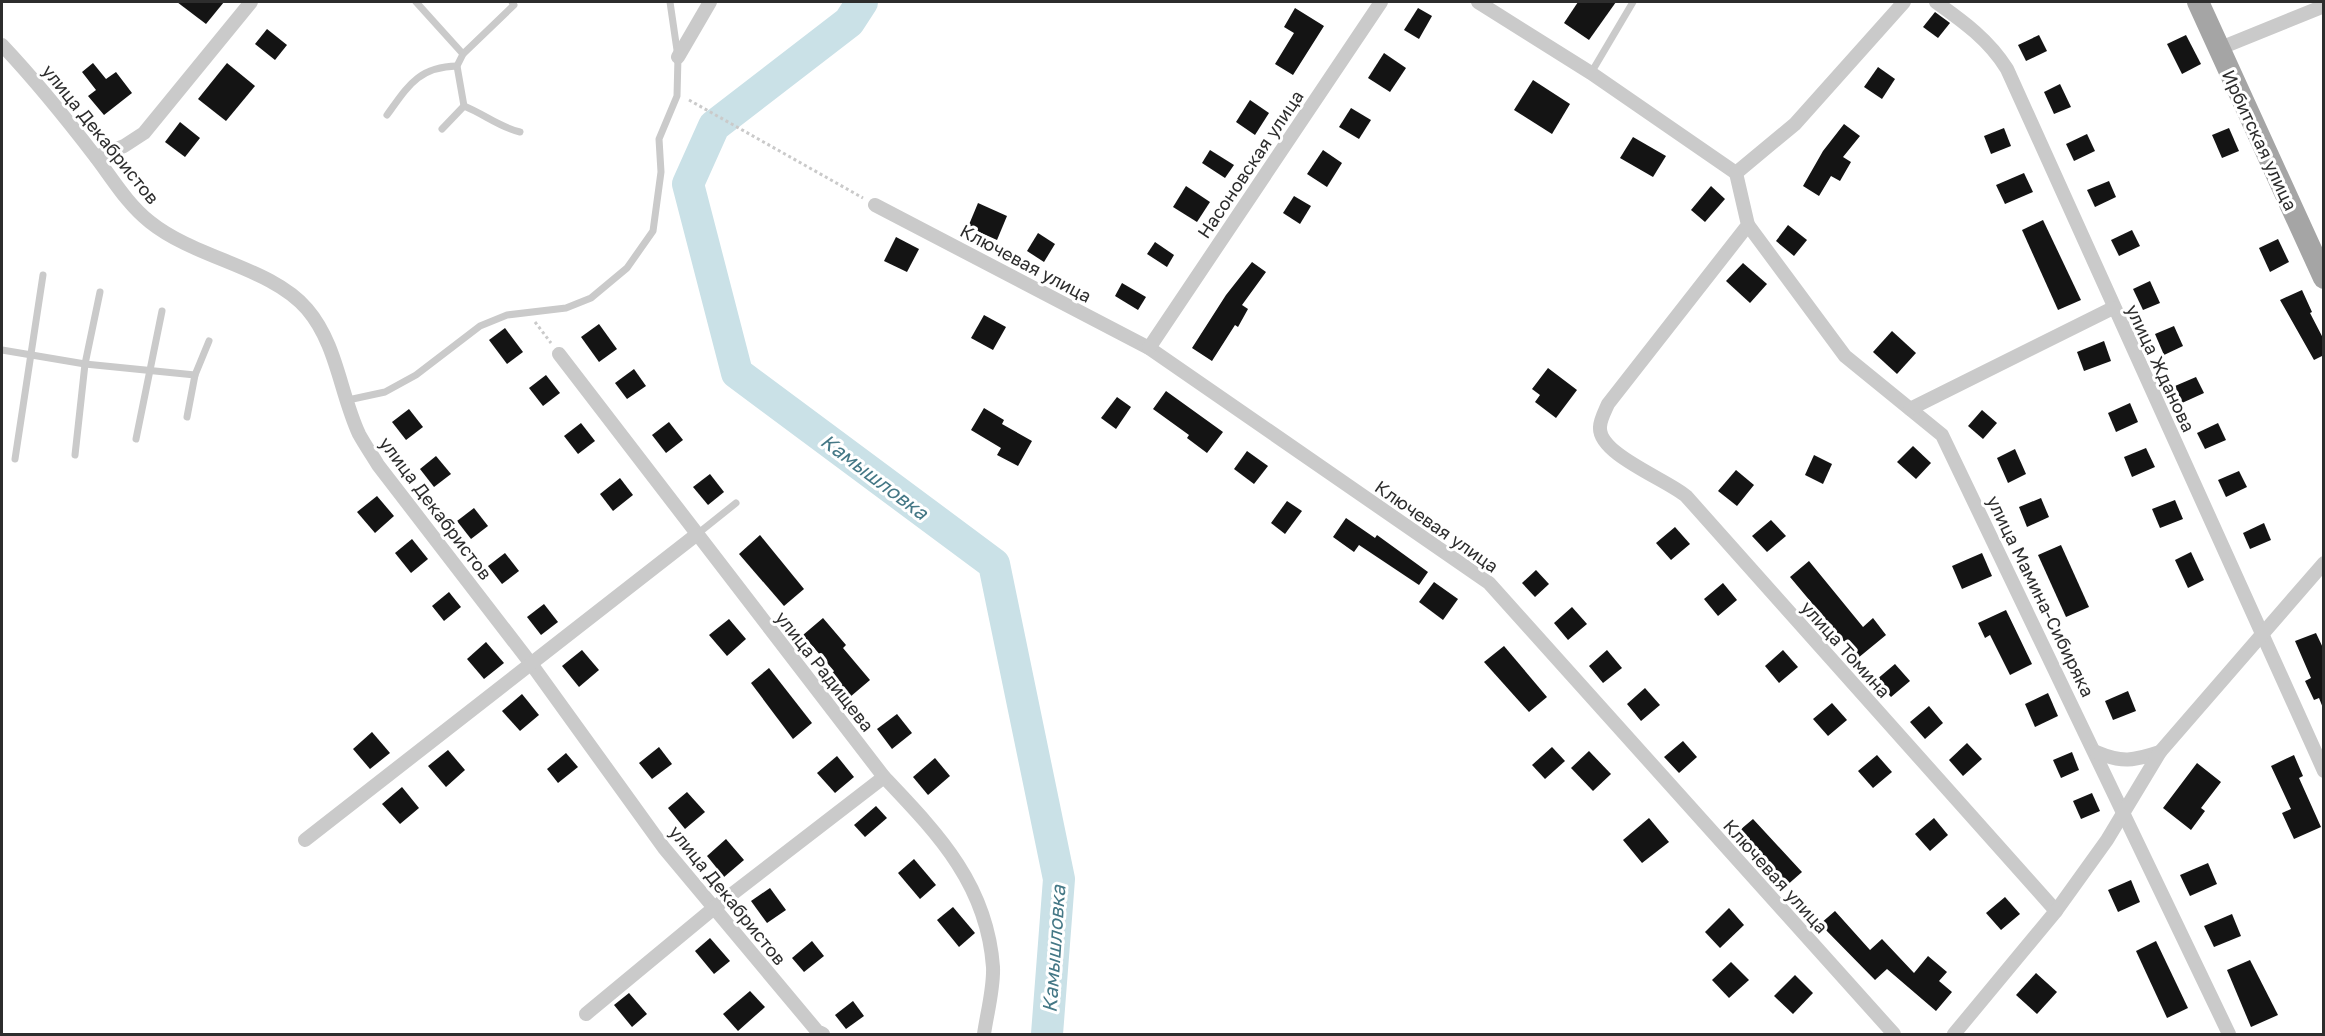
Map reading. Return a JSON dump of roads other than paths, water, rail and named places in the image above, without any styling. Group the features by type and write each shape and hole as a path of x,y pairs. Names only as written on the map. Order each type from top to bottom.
{"main road":[{"name":"Ирбитская улица","path":"2198,2 2324,278"}],"street":[{"path":"96,157 124,146 144,133 251,2"},
{"path":"678,57 710,2"},
{"name":"Насоновская улица","path":"1149,348 1381,2"},
{"path":"1478,2 1591,73 1736,172 1748,225"},
{"path":"1736,172 1795,124 1904,2"},
{"name":"улица Жданова","path":"1936,2 1982,37 1994,49 2007,69 2324,771"},
{"path":"2218,49 2324,6"},
{"name":"улица Декабристов","path":"2,45 38,82 124,195 147,219 168,236 192,249 260,276 289,293 306,307 318,323 329,345 360,434 378,465 531,665 664,848 817,1031 823,1035"},
{"name":"Ключевая улица","path":"875,205 1149,348 1489,583 1894,1035"},
{"name":"улица Мамина-Сибиряка","path":"1748,225 1845,356 1942,435 2096,752 2229,1035"},
{"name":"улица Томина","path":"1748,225 1608,404 1599,427 1605,444 1621,457 1672,484 1686,496 2056,911"},
{"path":"1910,408 2113,308"},
{"name":"улица Радищева","path":"559,354 884,777 937,832 969,879 983,912 993,968 984,1035"},
{"path":"305,840 696,535"},
{"path":"1954,1035 2056,911 2107,840 2160,752 2324,563"},
{"path":"2096,752 2117,760 2138,759 2160,752"},
{"path":"586,1014 714,908 884,777"}],"lane":[{"path":"416,2 463,54"},
{"path":"464,106 457,66 463,54 514,5 512,2"},
{"path":"348,400 385,392 416,375 480,326 507,315 566,308 591,298 627,268 653,231 661,172 659,139 677,96 678,57 670,2"},
{"path":"1591,73 1633,2"},
{"path":"387,115 411,82 422,74 440,66 457,66"},
{"path":"442,129 464,106"},
{"path":"464,106 483,114 503,128 520,132"},
{"path":"15,459 43,276"},
{"path":"75,455 85,364 100,292"},
{"path":"136,439 162,311"},
{"path":"187,417 195,375 209,341"},
{"path":"2,350 85,364 152,368 195,375"},
{"path":"696,535 736,503"}],"waterway":[{"name":"Камышловка","path":"862,2 849,22 714,126 688,184 737,373 994,564 1059,879 1047,1034"}]}
